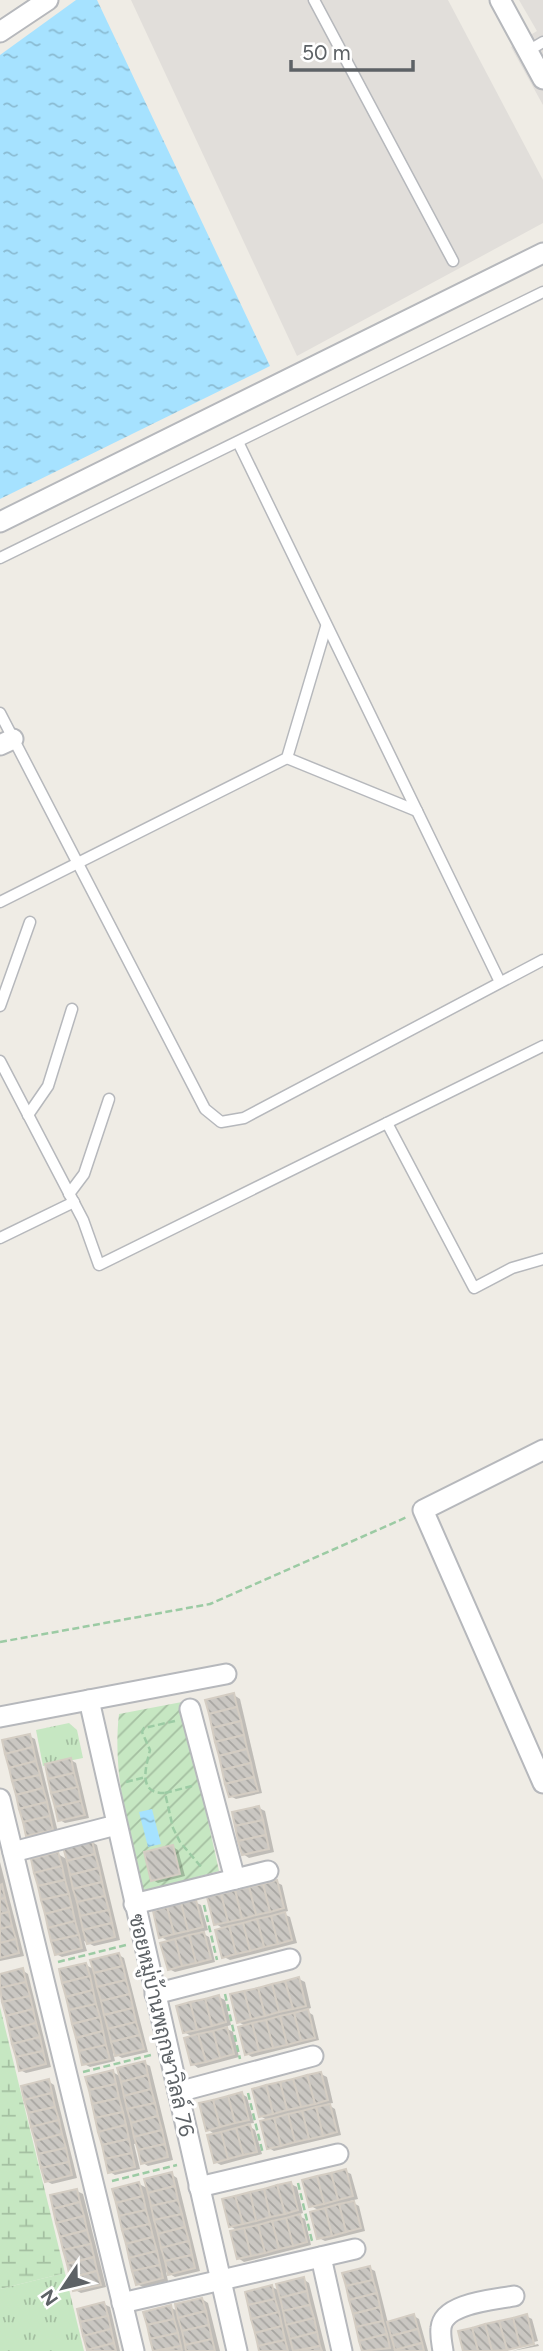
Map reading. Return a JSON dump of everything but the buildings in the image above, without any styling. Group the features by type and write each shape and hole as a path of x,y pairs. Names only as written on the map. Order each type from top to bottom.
{"street":[{"path":"0,32 48,0"},
{"path":"500,0 536,46 543,79"},
{"path":"0,522 543,253"},
{"path":"543,1450 423,1510 543,1783"},
{"path":"0,1717 226,1674"},
{"name":"ซอยหมู่บ้านพฤกษาวิลล์ 76","path":"89,1700 237,2351"},
{"path":"191,1713 234,1879"},
{"path":"0,1800 134,2351"},
{"path":"13,1852 117,1825"},
{"path":"135,1904 268,1871"},
{"path":"155,1994 290,1959"},
{"path":"177,2092 313,2056"},
{"path":"199,2187 338,2154"},
{"path":"122,2303 355,2249"},
{"path":"318,2257 342,2351"},
{"path":"443,2351 440,2326 447,2315 457,2309 514,2296"}],"lane":[{"path":"314,0 453,261"},
{"path":"0,558 543,292"},
{"path":"238,442 500,982"},
{"path":"0,902 287,758 326,627"},
{"path":"0,713 6,742 77,864 205,1109 221,1122 244,1118 543,960"},
{"path":"287,758 417,811"},
{"path":"0,1006 30,922"},
{"path":"28,1115 48,1086 72,1009"},
{"path":"0,1061 71,1198 99,1265 543,1046"},
{"path":"0,1238 71,1198 84,1174 109,1099"},
{"path":"387,1123 474,1288 512,1268 543,1259"}],"path":[{"path":"0,1642 209,1604 423,1510"},
{"path":"191,1713 144,1728 142,1732 150,1750 143,1764 149,1789 155,1794 165,1793 209,1782"},
{"path":"165,1793 173,1828 207,1886 221,1977 267,2171"},
{"path":"40,1966 143,1941"},
{"path":"67,2076 168,2051"},
{"path":"94,2186 193,2161"},
{"path":"294,2164 318,2257"}],"shaded area":[{"path":"131,0 448,0 543,180 543,223 297,356"},
{"path":"519,0 543,0 543,105 511,47 537,31"}],"green space":[{"path":"182,1702 219,1871 143,1892 127,1826 120,1781 117,1736 119,1714"},
{"path":"69,1723 77,1730 83,1758 43,1766 36,1730"},
{"path":"0,2007 65,2273 0,2289"},
{"path":"65,2273 84,2351 0,2351 0,2289"}],"water":[{"path":"76,0 97,0 270,366 0,499 0,55"},
{"path":"152,1809 161,1844 148,1847 139,1812"}]}
